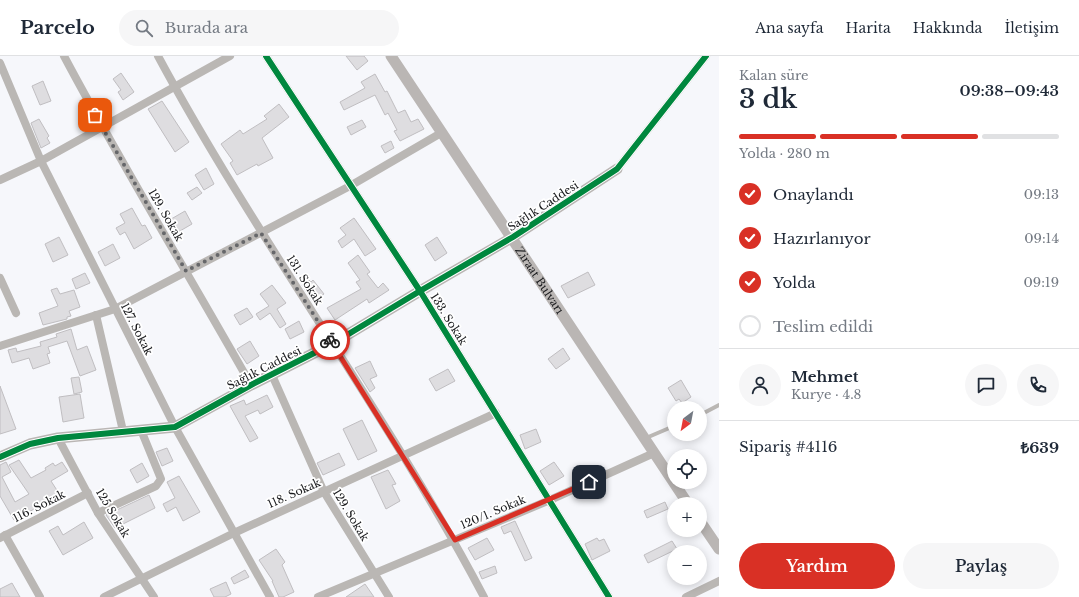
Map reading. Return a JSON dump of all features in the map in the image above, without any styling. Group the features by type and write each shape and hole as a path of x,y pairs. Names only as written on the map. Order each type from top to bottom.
{"street":[{"name":"129. Sokak","path":"64,56 102,127 186,271 250,385"},
{"name":"131. Sokak","path":"158,56 261,233 455,540 484,597"},
{"path":"0,180 41,161 230,56"},
{"name":"133. Sokak","path":"266,56 420,291 609,597"},
{"name":"Ziraat Bulvarı","path":"391,56 441,133 513,237 683,497"},
{"path":"617,169 706,56"},
{"name":"127. Sokak","path":"0,63 41,161 115,309 175,427 270,597"},
{"path":"0,346 115,309 350,186 441,133"},
{"name":"Sağlık Caddesi","path":"0,457 30,444 58,438 175,427 250,385 332,344 513,237 617,169"},
{"path":"0,278 16,313"},
{"path":"96,315 123,431"},
{"name":"129. Sokak","path":"272,375 324,492 389,597"},
{"name":"118. Sokak","path":"104,597 234,533 496,413"},
{"path":"98,513 156,486 161,479 141,430"},
{"name":"125 Sokak","path":"58,438 70,457 98,513 154,597"},
{"name":"120/1. Sokak","path":"318,597 550,500 654,453"},
{"name":"116. Sokak","path":"3,537 88,493"},
{"path":"707,531 719,549"},
{"path":"3,537 40,597"},
{"path":"686,597 719,581"}],"lane":[{"path":"707,411 719,405"},
{"path":"644,439 667,429"}],"building":[{"path":"346,56 364,56 368,61 357,70"},
{"path":"121,73 134,92 123,100 118,92 121,90 113,79"},
{"path":"375,74 385,92 387,91 398,113 405,110 411,122 418,119 424,129 400,141 394,131 397,130 388,113 385,115 375,95 344,110 340,102 365,88 361,82"},
{"path":"43,81 51,101 40,105 32,86"},
{"path":"162,101 189,142 175,152 148,109"},
{"path":"279,104 289,117 262,138 273,158 258,166 257,164 237,175 230,163 233,161 221,144 240,130 243,134 267,119 264,116"},
{"path":"39,119 49,136 47,138 50,143 41,148 31,123"},
{"path":"362,120 366,127 351,135 347,127"},
{"path":"391,141 394,148 385,153 381,146"},
{"path":"206,168 214,184 204,190 195,175"},
{"path":"197,187 202,193 192,200 187,193"},
{"path":"132,208 142,226 145,225 152,238 134,249 125,232 120,235 116,228 125,223 120,214"},
{"path":"185,211 192,224 173,235 166,222"},
{"path":"354,218 376,249 365,256 354,239 342,248 338,241 346,235 340,228"},
{"path":"59,237 68,255 53,262 45,244"},
{"path":"437,237 447,253 435,261 425,245"},
{"path":"113,244 120,258 105,266 98,252"},
{"path":"358,255 370,272 367,274 378,288 383,283 389,290 369,303 367,299 335,320 327,308 361,289 356,282 360,280 348,263"},
{"path":"588,272 595,285 568,298 561,286"},
{"path":"85,273 90,283 76,289 72,279"},
{"path":"309,280 311,282 313,280 324,294 313,302 302,285"},
{"path":"272,285 286,303 277,309 286,324 280,328 270,313 260,320 256,314 269,306 260,294"},
{"path":"57,288 60,294 74,290 80,307 69,311 71,316 67,317 67,319 43,325 39,313 58,306 51,290"},
{"path":"247,308 253,317 240,325 234,315"},
{"path":"299,321 304,332 290,339 285,329"},
{"path":"71,329 77,350 87,346 96,370 80,376 67,341 48,347 50,353 47,354 50,363 33,369 29,358 12,363 8,350 16,348 17,352 41,346 40,342 57,337 56,334"},
{"path":"250,341 259,356 247,364 237,349"},
{"path":"563,348 570,359 556,369 548,359"},
{"path":"370,361 377,376 370,379 375,388 370,392 355,368"},
{"path":"448,369 455,381 436,391 429,379"},
{"path":"79,377 82,392 74,394 71,378"},
{"path":"681,380 691,397 685,401 680,401 679,399 676,401 668,388"},
{"path":"0,386 16,429 0,434"},
{"path":"80,394 84,418 63,422 59,397"},
{"path":"267,395 273,407 260,414 258,410 245,416 258,438 250,442 230,406 244,400 246,405"},
{"path":"362,420 377,451 358,460 343,429"},
{"path":"536,429 541,442 525,449 520,435"},
{"path":"167,448 173,461 162,466 156,452"},
{"path":"339,453 345,465 323,475 317,463"},
{"path":"19,460 31,478 46,470 45,468 53,463 55,466 62,462 68,471 51,481 60,495 14,520 0,496 0,465 6,462 11,472 2,477 15,502 29,494 9,465"},
{"path":"554,462 564,476 549,485 540,471"},
{"path":"142,463 149,476 137,483 130,470"},
{"path":"388,470 396,484 392,485 400,501 386,509 371,477"},
{"path":"179,476 200,512 183,521 176,507 167,512 163,504 175,498 167,482"},
{"path":"149,495 155,508 115,528 106,515"},
{"path":"665,502 667,507 667,509 647,518 644,511"},
{"path":"515,521 532,558 525,561 511,531 504,534 501,527"},
{"path":"84,522 93,538 63,555 49,531 58,526 63,535"},
{"path":"487,538 494,550 475,560 468,548"},
{"path":"597,538 599,541 604,539 610,551 592,560 585,544"},
{"path":"672,541 674,545 667,545 667,554 648,563 644,555"},
{"path":"276,549 285,562 282,565 294,592 283,597 279,597 273,581 259,560"},
{"path":"495,566 497,573 482,579 479,572"},
{"path":"245,570 249,577 234,584 231,578"},
{"path":"226,582 231,594 225,597 214,597 210,589"},
{"path":"12,583 20,597 0,597 0,589"},
{"path":"365,584 374,597 346,597"}],"cycle path":[{"path":"266,56 420,291 609,597"},
{"path":"0,457 30,444 58,438 175,427 251,385 332,344 513,237 617,169 706,56"}],"way so far":[{"path":"95,115 186,271 261,233 330,340"}],"route":[{"path":"330,340 455,540 589,482"}]}
